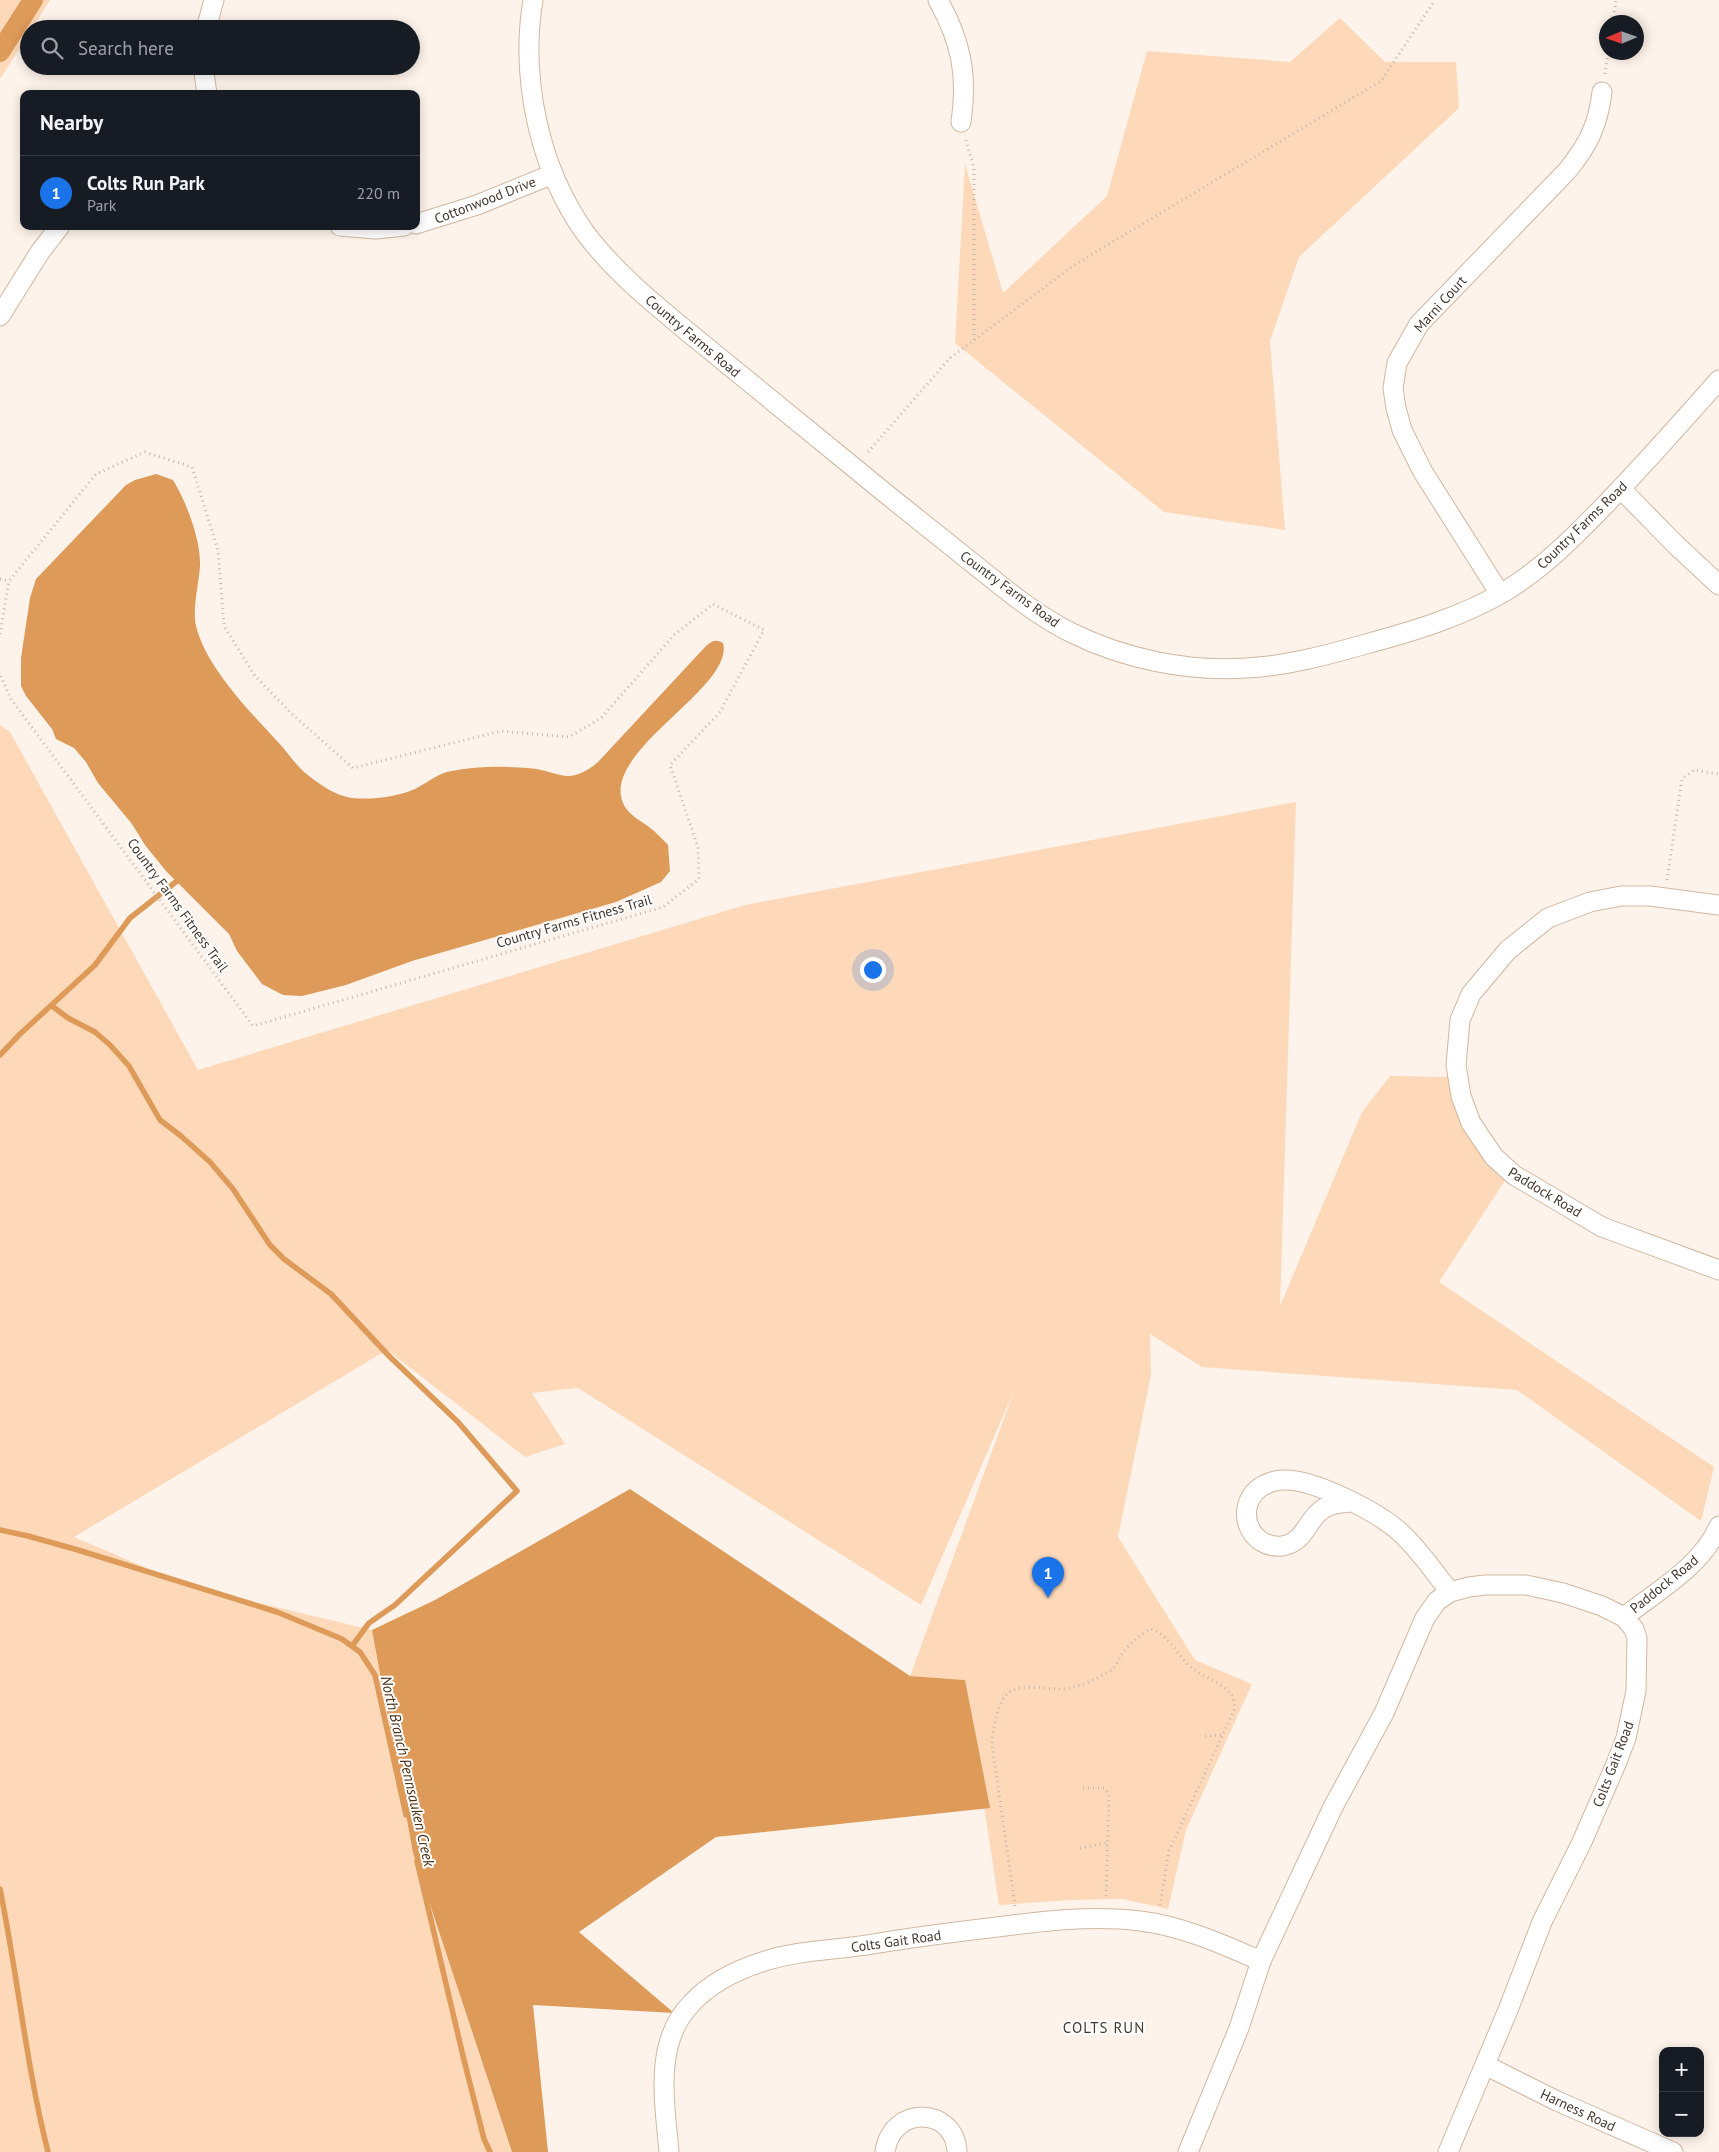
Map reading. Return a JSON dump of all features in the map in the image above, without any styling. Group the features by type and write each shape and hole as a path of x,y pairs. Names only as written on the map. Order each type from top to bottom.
{"street":[{"path":"208,20 214,0"},
{"name":"Country Farms Road","path":"533,0 529,68 538,127 553,174 571,208 586,233 612,262 656,306 776,406 1014,596 1053,623 1095,644 1125,654 1186,666 1246,668 1275,665 1333,653 1416,629 1471,609 1500,594 1565,546 1621,489 1719,380"},
{"path":"938,0 949,20 958,45 963,70 965,95 961,122"},
{"path":"204,75 206,90"},
{"name":"Marni Court","path":"1500,594 1423,472 1405,437 1396,408 1393,388 1397,362 1419,324 1567,171 1582,152 1593,132 1600,112 1602,92"},
{"name":"Cottonwood Drive","path":"420,223 477,205 553,174"},
{"path":"0,316 40,252 57,230"},
{"path":"1621,489 1676,545 1719,585"},
{"name":"Paddock Road","path":"1719,905 1665,898 1621,896 1575,906 1548,918 1514,944 1498,960 1471,994 1460,1020 1456,1065 1458,1081 1471,1123 1494,1157 1514,1175 1602,1227 1719,1270"},
{"path":"1352,1502 1331,1504 1323,1508 1315,1515 1303,1535 1295,1542 1282,1546 1270,1545 1258,1540 1246,1522 1251,1496 1260,1488 1283,1480 1315,1487 1352,1502 1371,1511 1403,1534 1450,1592"},
{"name":"Paddock Road","path":"1624,1617 1689,1567 1703,1552 1719,1526"},
{"path":"1188,2152 1239,2028 1261,1961 1333,1808 1391,1698 1418,1631 1430,1608 1450,1592 1469,1586 1526,1585 1564,1593 1602,1606 1624,1617"},
{"name":"Colts Gait Road","path":"1448,2152 1542,1922 1581,1844 1626,1738 1632,1715 1638,1664 1637,1638 1634,1629 1624,1617"},
{"name":"Colts Gait Road","path":"669,2152 664,2067 678,2022 690,2004 707,1990 745,1968 790,1955 1018,1924 1106,1918 1156,1924 1190,1932 1261,1961"},
{"name":"Harness Road","path":"1485,2065 1557,2101 1673,2152"},
{"path":"885,2152 889,2136 902,2122 913,2117 925,2117 937,2120 947,2128 954,2138 957,2152"}],"path":[{"path":"868,452 950,358 1074,264 1381,81 1435,0"},
{"path":"1614,15 1616,0"},
{"path":"961,122 974,168 974,340"},
{"name":"Country Farms Fitness Trail","path":"0,634 10,581 96,474 144,452 192,467 218,550 224,626 255,676 293,715 353,768 500,731 569,737 601,718 674,635 713,604 764,630 720,712 670,765 698,847 699,879 664,907 253,1026 11,699 0,675"},
{"path":"0,579 10,581"},
{"path":"1665,898 1682,779 1694,770 1719,774"},
{"path":"1018,1924 992,1744 993,1729 1002,1699 1010,1691 1022,1688 1065,1688 1076,1686 1111,1670 1124,1652 1150,1629 1157,1631 1165,1638 1193,1669 1228,1690 1233,1696 1235,1708 1169,1851 1156,1924"},
{"path":"1205,1736 1224,1735"},
{"path":"1083,1788 1104,1788 1109,1794 1106,1918"},
{"path":"1080,1848 1108,1843"}],"shaded area":[{"path":"0,0 50,0 38,20 20,20 20,48 0,79"},
{"path":"1340,18 1385,62 1456,62 1459,108 1299,257 1270,341 1285,530 1164,512 955,343 965,164 1003,293 1107,196 1147,51 1290,62"},
{"path":"0,725 10,732 198,1070 745,905 1296,802 1280,1306 1362,1112 1390,1076 1460,1077 1509,1174 1439,1282 1714,1467 1701,1521 1517,1390 1202,1367 1150,1334 1151,1375 1118,1537 1195,1660 1252,1684 1186,1830 1168,1909 1122,1899 999,1905 965,1680 910,1676 1014,1391 921,1605 578,1388 532,1393 565,1444 525,1457 387,1350 74,1537 189,1586 372,1630 413,1853 512,2152 0,2152"}],"water":[{"path":"156,474 173,480 188,510 195,533 200,566 195,619 201,642 209,657 242,703 300,768 335,793 346,797 359,799 392,796 415,789 442,774 471,768 519,767 539,769 563,776 578,774 598,762 706,646 714,641 723,643 721,661 708,681 646,744 629,765 621,787 627,810 654,831 668,845 670,871 661,882 616,902 412,961 346,985 302,996 283,995 262,984 237,951 229,934 166,871 145,845 132,824 98,783 86,762 74,748 56,739 52,729 26,696 21,686 21,658 30,598 36,579 126,485 135,480"},
{"path":"630,1489 910,1676 965,1680 990,1808 716,1837 579,1932 674,2013 533,2005 548,2152 512,2152 413,1853 372,1630 435,1600"}],"waterway":[{"path":"20,20 33,0"},
{"path":"0,52 20,20"},
{"path":"0,1055 95,965 130,918 182,877"},
{"path":"52,1006 68,1018 95,1032 110,1045 129,1066 160,1120 210,1162 233,1189 270,1245 284,1259 331,1294 389,1356 458,1422 517,1491 395,1605 369,1623 352,1646"},
{"name":"North Branch Pennsauken Creek","path":"0,1530 78,1550 277,1612 342,1639 360,1652 375,1675 406,1815"},
{"name":"North Branch Pennsauken Creek","path":"417,1861 464,2060 484,2139 490,2152"},
{"path":"0,1889 34,2087 48,2152"}],"place":[{"name":"Colts Run Park","path":"1048,1598"}],"district":[{"name":"COLTS RUN","path":"1104,2027"}]}
